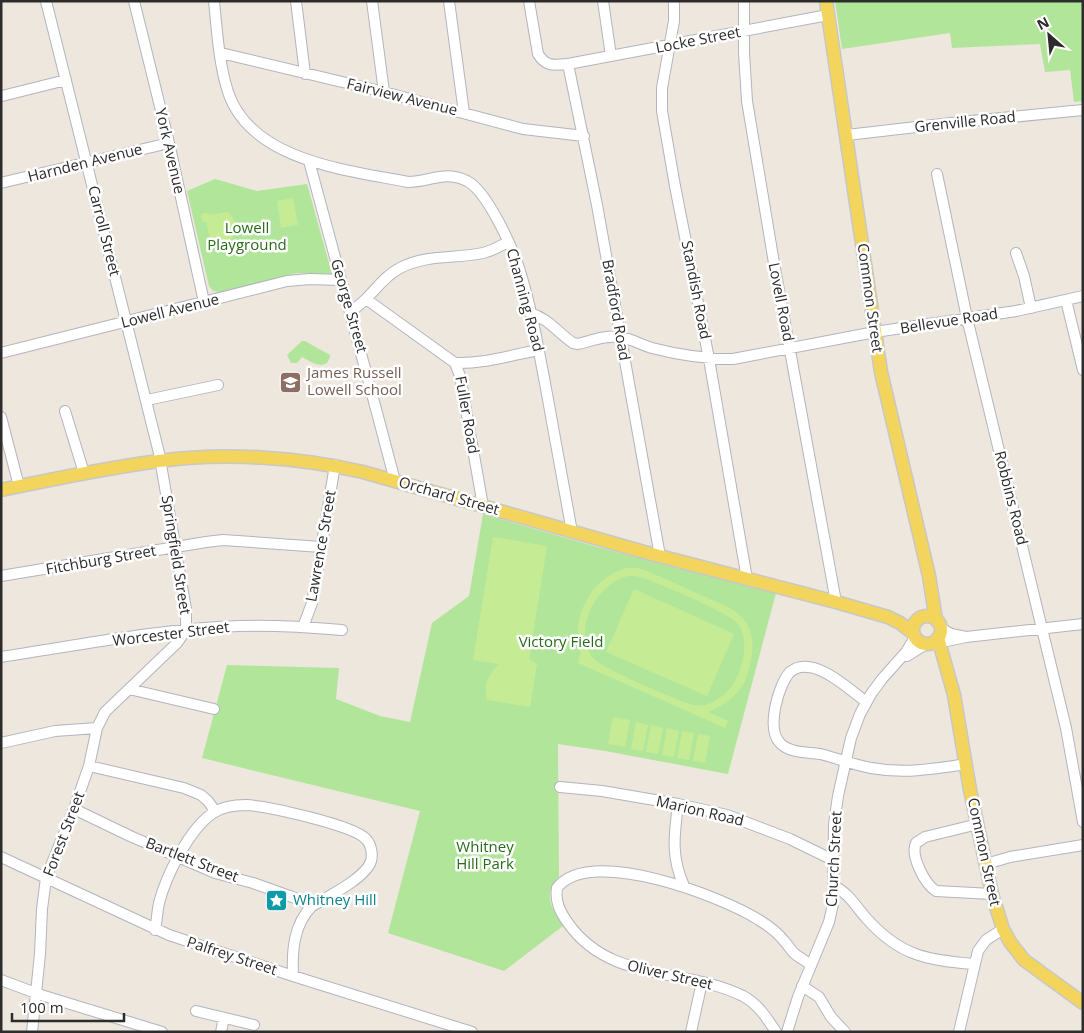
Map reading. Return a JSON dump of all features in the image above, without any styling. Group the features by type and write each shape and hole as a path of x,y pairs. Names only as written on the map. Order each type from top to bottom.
{"main road":[{"name":"Common Street","path":"826,1 847,135 874,332 885,392 931,592 929,635 946,667 954,695 992,894 1003,929 1024,960 1083,1003"},
{"name":"Orchard Street","path":"1,490 84,473 161,461 256,458 335,465 572,532 836,602 888,617 929,635 930,617 888,617"},
{"path":"920,618 931,592"}],"street":[{"name":"Carroll Street","path":"46,1 161,461"},
{"name":"York Avenue","path":"134,1 208,301"},
{"name":"Channing Road","path":"214,1 228,92 247,125 263,138 309,161 343,170 408,182 418,182 438,176 454,177 468,182 481,194 508,242 519,268 539,350 572,532"},
{"path":"296,1 305,74"},
{"path":"372,1 384,92"},
{"path":"449,1 464,113"},
{"name":"Locke Street","path":"529,1 538,54 542,61 550,66 828,15"},
{"path":"603,1 611,56"},
{"name":"Standish Road","path":"674,1 674,21 662,88 662,111 748,579"},
{"name":"Lovell Road","path":"744,1 744,53 747,101 774,263 836,602"},
{"name":"Fairview Avenue","path":"221,53 384,92 523,129 584,136"},
{"name":"Bradford Road","path":"568,64 584,136 660,556"},
{"path":"2,96 66,80"},
{"name":"Grenville Road","path":"847,135 1083,110"},
{"name":"Harnden Avenue","path":"1,183 169,142"},
{"name":"George Street","path":"309,161 395,481"},
{"name":"Robbins Road","path":"937,174 967,318 1070,743 1083,822"},
{"path":"351,312 386,277 408,265 429,258 484,253 508,242"},
{"path":"1016,253 1024,276 1031,308"},
{"name":"Lowell Avenue","path":"1,353 287,281 310,279 340,280"},
{"name":"Bellevue Road","path":"530,313 548,321 573,343 578,344 608,336 621,337 652,348 709,359 733,359 874,332 1031,308 1083,296"},
{"name":"Fuller Road","path":"366,299 455,363 460,376 483,506"},
{"path":"1066,300 1083,370"},
{"path":"455,363 471,364 539,350"},
{"path":"147,400 218,385"},
{"path":"65,411 84,473"},
{"path":"1,416 19,486"},
{"name":"Springfield Street","path":"97,728 105,712 167,654 186,630 186,609 161,461"},
{"name":"Lawrence Street","path":"303,627 312,603 335,465"},
{"name":"Fitchburg Street","path":"1,576 176,546 223,540 321,547"},
{"path":"929,635 947,641 966,637 1083,624"},
{"name":"Worcester Street","path":"1,657 186,630 240,626 342,630"},
{"name":"Church Street","path":"787,1032 802,986 829,922 834,903 832,860 835,811 855,726 866,702 878,684 911,645 929,635"},
{"path":"866,702 821,671 808,667 792,670 783,685 773,721 777,740 781,745 792,750 819,754 882,770 910,772 966,764"},
{"path":"129,689 214,709"},
{"path":"1,743 55,731 97,728"},
{"name":"Forest Street","path":"32,1032 46,878 89,766 97,728"},
{"path":"89,766 184,788 201,795 215,811"},
{"name":"Marion Road","path":"560,787 602,791 678,804 738,819 790,838 832,860"},
{"path":"678,804 674,848 677,869 684,886 736,907 760,920 779,935 794,953 811,965"},
{"path":"155,930 159,904 178,858 194,832 215,811 234,806 248,805 347,828 366,839 370,844 371,861 366,869 356,878 312,906 306,912 298,926 292,956 293,976"},
{"name":"Bartlett Street","path":"74,809 178,858 215,873 253,883 295,898 312,906"},
{"path":"978,824 925,837 916,842 914,851 926,880 936,891 992,894"},
{"path":"986,864 1010,857 1083,845"},
{"name":"Palfrey Street","path":"1,857 155,930 293,976 472,1032"},
{"name":"Oliver Street","path":"684,886 645,877 595,872 564,881 558,888 557,902 563,916 578,936 596,951 631,967 702,982 734,992 753,1002 776,1032"},
{"path":"834,886 848,896 884,935 902,948 929,959 974,964"},
{"path":"959,1032 974,964 982,944 991,935 1003,929"},
{"path":"1,980 36,993 162,1032"},
{"path":"690,1032 702,982"},
{"path":"802,986 818,997 831,1017 845,1032"},
{"path":"196,1011 254,1025"},
{"path":"220,1032 224,1018"}],"green space":[{"path":"835,1 1083,1 1083,101 1074,102 1070,70 1045,72 1040,44 952,48 950,33 842,49"},
{"name":"Lowell Playground","path":"215,179 257,191 307,184 332,274 297,273 219,292 213,291 209,286 187,191"},
{"path":"293,198 298,225 281,228 277,201"},
{"path":"228,212 236,224 234,235 225,242 211,241 206,222 203,222 201,216 203,213 209,215"},
{"path":"302,341 330,355 327,363 320,365 302,357 297,363 291,363 287,355"},
{"path":"483,514 597,547 776,593 728,774 558,744 559,877 551,889 550,901 555,914 563,926 504,971 388,933 420,811 202,758 227,665 339,668 336,699 380,716 410,722 432,623 469,596"},
{"path":"493,537 547,546 529,660 537,664 530,707 487,700 487,680 499,664 473,660"},
{"path":"637,568 647,571 728,607 736,612 747,624 752,638 752,655 745,681 733,697 708,712 728,721 725,728 578,663 580,654 578,628 583,608 593,590 608,576 617,571","holes":["628,576 641,577 678,592 709,606 738,624 743,634 744,651 739,672 727,692 711,703 704,705 688,703 627,677 595,660 588,649 585,636 590,610 606,588"]},
{"path":"634,589 734,634 707,696 606,652"},
{"path":"613,717 630,720 625,747 608,744"},
{"path":"636,722 648,725 643,751 631,749"},
{"path":"651,725 663,728 658,754 646,752"},
{"path":"667,728 679,731 674,757 662,755"},
{"path":"682,731 694,733 689,760 677,758"},
{"path":"698,734 710,736 705,763 693,761"}],"place":[{"name":"James Russell Lowell School","path":"291,382"},
{"name":"Whitney Hill","path":"277,900"}],"park label":[{"name":"Victory Field","path":"561,642"},
{"name":"Whitney Hill Park","path":"485,856"}]}
